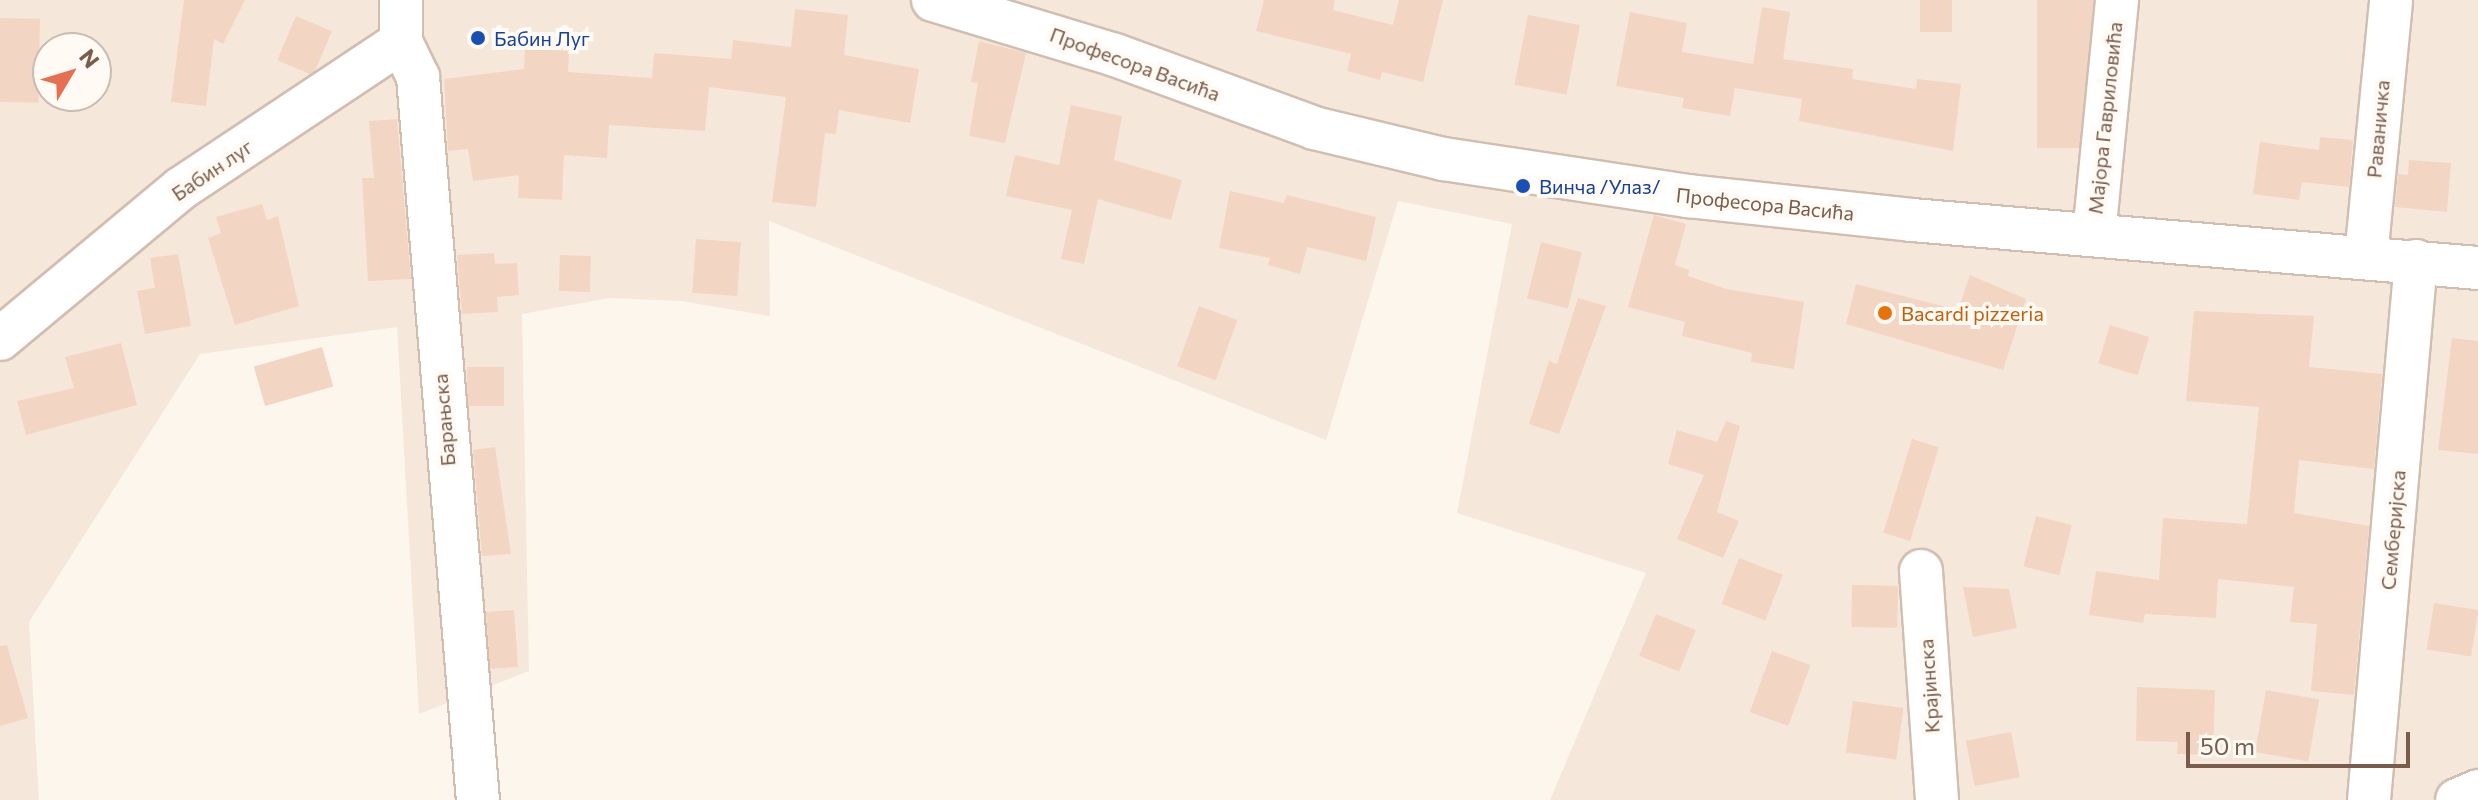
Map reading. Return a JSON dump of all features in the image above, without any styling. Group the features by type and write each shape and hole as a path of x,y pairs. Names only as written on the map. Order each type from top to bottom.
{"street":[{"path":"401,0 401,42"},
{"name":"Професора Васића","path":"933,0 1115,55 1314,128 1443,159 1689,196 2478,268"},
{"name":"Мајора Гавриловића","path":"2094,235 2117,0"},
{"name":"Раваничка","path":"2366,257 2391,0"},
{"name":"Бабин луг","path":"0,339 180,189 401,42"},
{"name":"Барањска","path":"401,42 418,77 478,800"},
{"name":"Семберијска","path":"2369,800 2416,261"},
{"name":"Крајинска","path":"1921,571 1937,800"},
{"path":"2457,800 2478,791"}],"shaded area":[{"path":"0,0 2478,0 2478,800 1550,800 1646,573 1457,513 1512,224 1398,201 1326,440 769,221 770,316 681,301 609,298 522,314 529,671 419,714 397,327 200,354 29,622 39,800 0,800"}],"building":[{"path":"184,0 245,0 223,44 214,39 206,106 171,102"},
{"path":"1264,0 1335,0 1333,10 1393,25 1399,0 1443,0 1423,82 1382,72 1380,80 1347,71 1351,54 1256,31"},
{"path":"1920,0 1952,0 1952,32 1920,32"},
{"path":"2037,0 2093,0 2093,148 2037,148"},
{"path":"1762,7 1790,12 1783,59 1853,69 1852,79 1916,89 1917,79 1961,84 1953,151 1799,121 1802,99 1735,88 1730,116 1682,108 1684,98 1616,86 1630,12 1687,23 1682,52 1753,64"},
{"path":"795,9 848,15 844,55 919,69 910,123 839,110 836,134 825,133 816,207 772,202 786,97 709,87 705,131 609,125 607,158 564,155 562,200 518,198 519,175 473,181 468,149 448,151 444,79 524,69 525,48 569,51 568,72 652,78 654,53 731,59 733,40 791,47"},
{"path":"1528,15 1580,25 1566,95 1514,85"},
{"path":"296,16 332,31 313,75 277,60"},
{"path":"0,18 40,19 40,32 32,32 32,103 0,102"},
{"path":"979,41 1026,53 1005,143 969,136 978,83 971,82"},
{"path":"1071,105 1122,116 1114,160 1182,180 1171,220 1098,199 1084,264 1061,259 1072,210 1006,196 1015,155 1059,165"},
{"path":"397,119 411,279 368,281 362,178 374,178 369,121"},
{"path":"2320,137 2353,140 2349,187 2302,182 2299,200 2253,194 2260,142 2319,150"},
{"path":"2409,160 2451,163 2447,212 2395,207 2398,174 2408,175"},
{"path":"1230,191 1284,203 1287,195 1376,217 1366,261 1307,247 1300,274 1268,265 1270,258 1219,248"},
{"path":"262,204 267,220 278,216 299,306 235,325 208,238 221,233 216,217"},
{"path":"1654,215 1686,224 1675,265 1689,270 1688,276 1726,289 1804,302 1794,369 1751,362 1752,353 1682,336 1685,322 1628,307"},
{"path":"696,239 741,242 737,296 692,293"},
{"path":"1541,242 1582,252 1568,308 1527,298"},
{"path":"494,253 495,264 517,263 519,295 497,297 498,312 462,314 457,255"},
{"path":"178,254 191,326 145,334 137,291 155,288 150,258"},
{"path":"560,255 591,256 590,292 559,291"},
{"path":"1970,275 2026,299 2003,370 1846,324 1856,284 1958,310"},
{"path":"1578,298 1606,306 1559,434 1529,424 1549,361 1557,364"},
{"path":"1199,306 1238,320 1216,380 1177,366"},
{"path":"2194,311 2314,316 2309,367 2382,374 2374,469 2299,460 2294,513 2369,526 2354,695 2311,691 2317,624 2290,622 2294,587 2218,579 2216,618 2145,614 2143,623 2089,615 2096,571 2159,580 2163,518 2247,524 2259,407 2186,401"},
{"path":"2110,325 2149,337 2138,375 2098,363"},
{"path":"2452,338 2478,341 2478,454 2438,450"},
{"path":"121,343 137,405 26,435 17,401 74,388 65,357"},
{"path":"322,347 333,386 265,406 254,367"},
{"path":"467,367 504,367 504,406 467,406"},
{"path":"1726,421 1740,426 1717,512 1739,521 1723,558 1677,539 1704,475 1668,464 1677,430 1717,442"},
{"path":"1912,439 1939,447 1910,541 1883,533"},
{"path":"495,447 511,554 482,556 473,450"},
{"path":"2036,516 2072,525 2059,575 2023,566"},
{"path":"1739,558 1783,575 1765,621 1721,604"},
{"path":"1852,585 1898,586 1897,628 1851,627"},
{"path":"1963,587 2009,589 2017,628 1973,637"},
{"path":"2434,603 2478,610 2471,656 2427,649"},
{"path":"514,610 518,667 490,669 486,612"},
{"path":"1656,614 1696,630 1679,672 1639,656"},
{"path":"7,645 28,718 0,726 0,646"},
{"path":"1772,651 1811,665 1788,726 1750,712"},
{"path":"2137,687 2215,690 2213,755 2177,754 2178,742 2136,741"},
{"path":"2266,690 2319,699 2308,761 2255,752"},
{"path":"1853,701 1904,708 1896,760 1846,752"},
{"path":"2011,732 2020,777 1975,786 1966,741"}],"place":[{"name":"Бабин Луг","path":"478,38"},
{"name":"Винча /Улаз/","path":"1523,186"},
{"name":"Bacardi pizzeria","path":"1885,313"}]}
